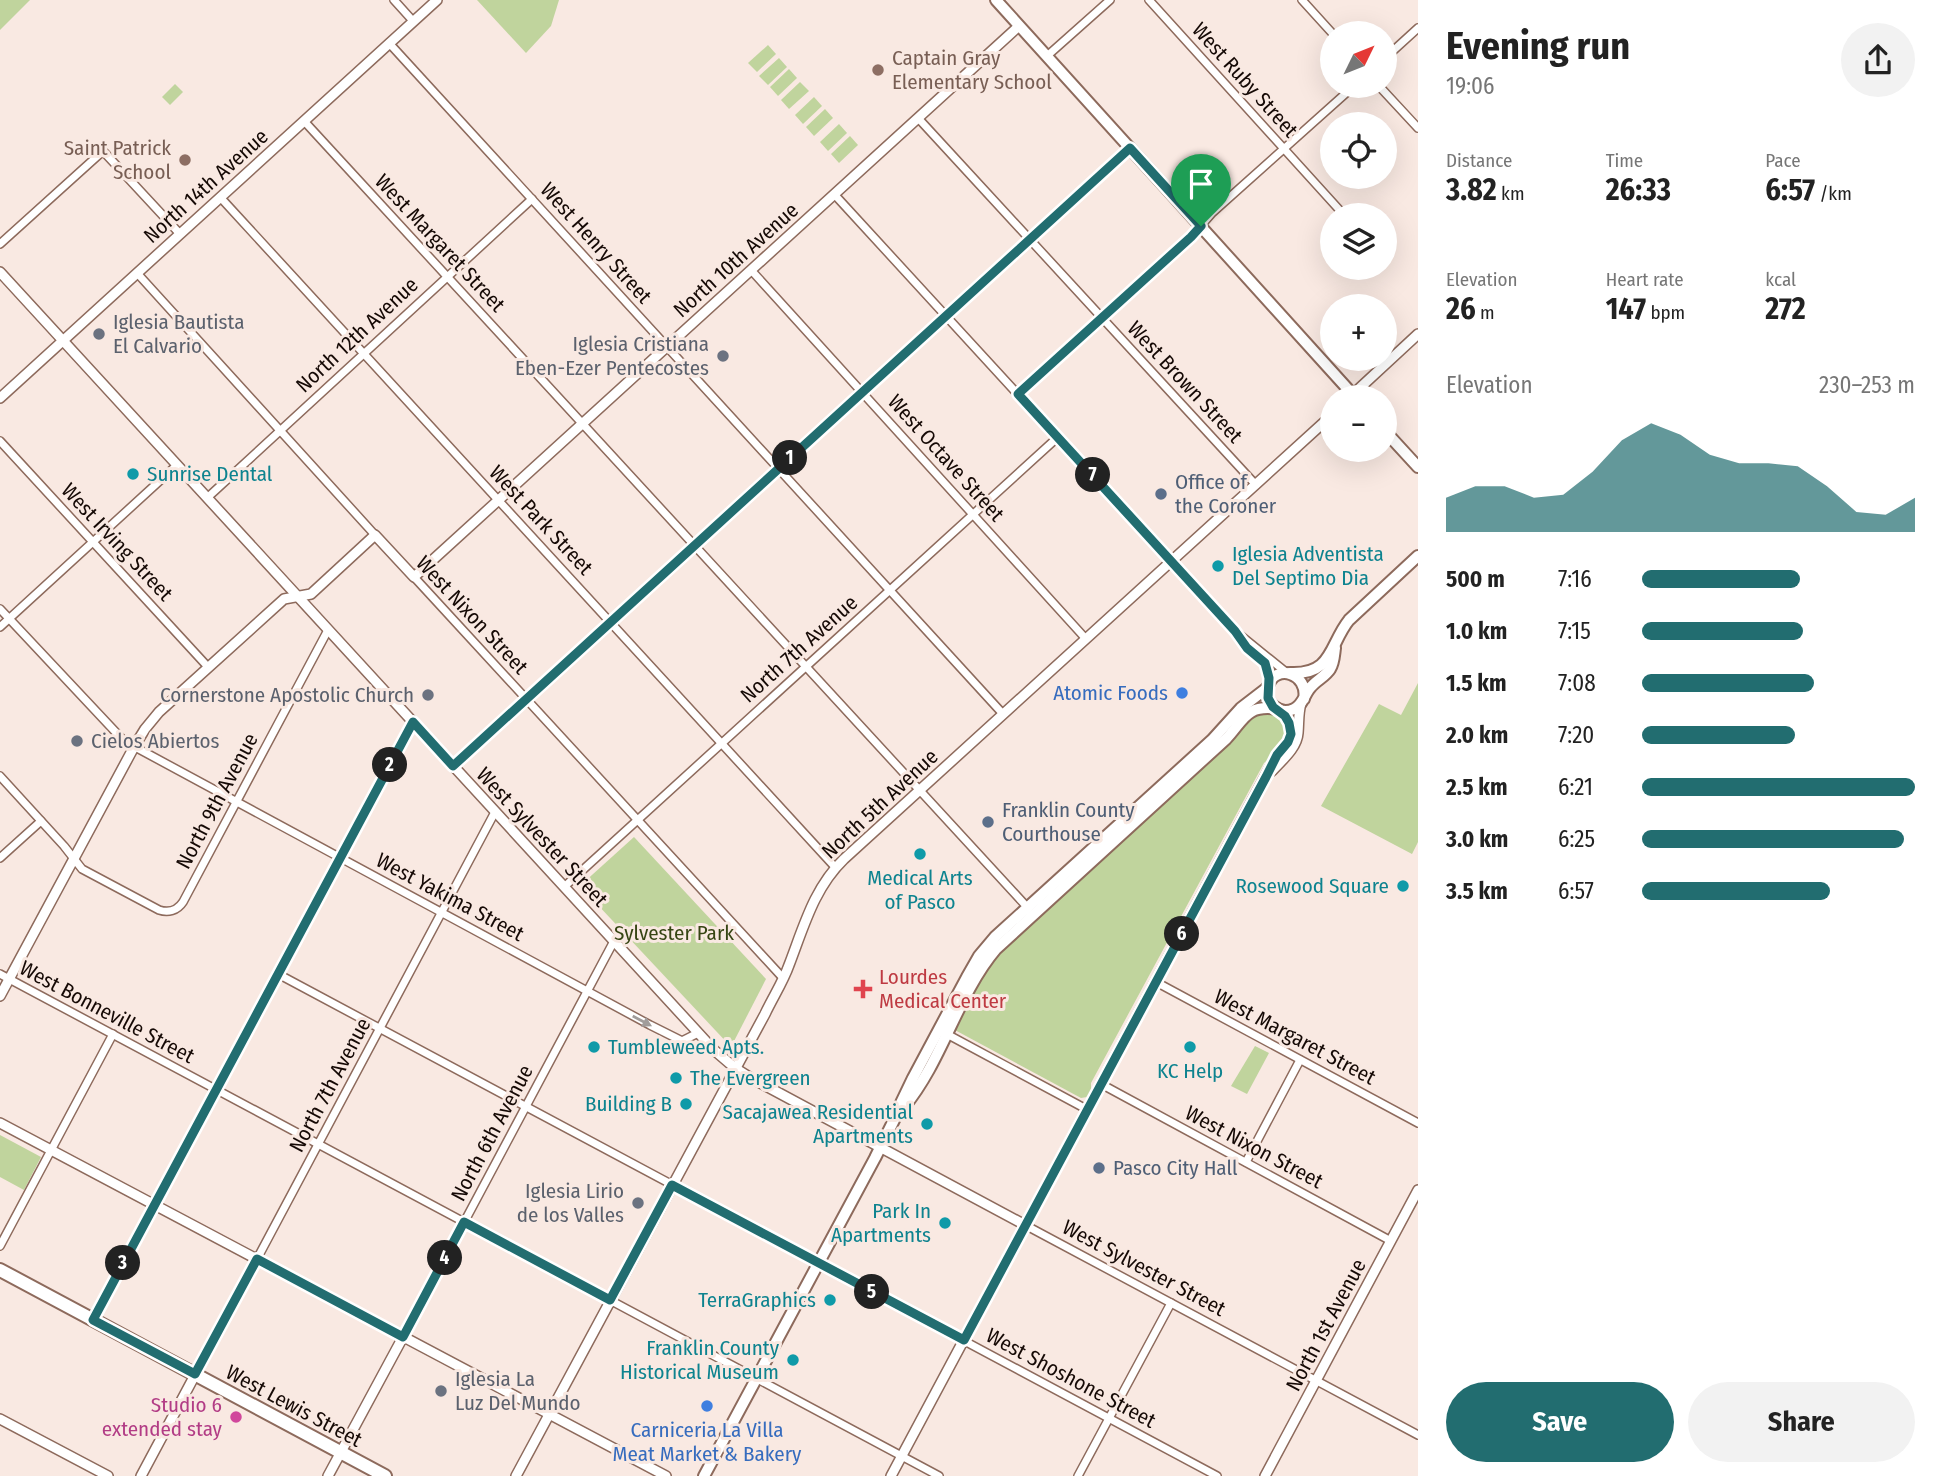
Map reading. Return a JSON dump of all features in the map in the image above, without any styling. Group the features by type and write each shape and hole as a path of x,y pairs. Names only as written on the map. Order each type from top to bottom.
{"main road":[{"path":"996,0 1343,385"},
{"path":"1397,444 1418,467"},
{"path":"1031,910 1212,740 1275,676 1317,669 1329,658 1349,620 1418,556"},
{"path":"704,1476 897,1114 922,1083 979,956 995,937 1031,910 1226,739 1245,715 1256,709 1287,712 1293,710 1303,701 1313,684 1329,671 1335,648"},
{"path":"1289,673 1297,677 1303,685 1303,701"},
{"path":"1268,686 1270,703 1279,710"},
{"name":"West Lewis Street","path":"0,1270 385,1476"}],"street":[{"path":"394,0 413,21"},
{"name":"North 14th Avenue","path":"0,398 436,0"},
{"path":"1047,56 1110,0"},
{"name":"West Ruby Street","path":"1149,0 1333,203"},
{"path":"1302,0 1321,21"},
{"name":"North 10th Avenue","path":"414,577 1019,26"},
{"path":"1397,47 1418,28"},
{"name":"West Henry Street","path":"389,43 1003,714"},
{"path":"1018,394 1340,98"},
{"path":"1390,98 1418,128"},
{"name":"West Brown Street","path":"918,118 1256,485"},
{"name":"West Margaret Street","path":"304,121 1031,910"},
{"path":"453,766 1130,148"},
{"path":"0,244 103,151 180,234"},
{"path":"834,194 1235,631 1247,648 1265,663 1268,686"},
{"name":"West Park Street","path":"220,197 835,867"},
{"name":"North 12th Avenue","path":"207,498 532,199"},
{"name":"West Octave Street","path":"751,270 1086,639"},
{"name":"West Sylvester Street","path":"0,272 698,1033 735,1068 1418,1435"},
{"name":"West Nixon Street","path":"137,273 783,978"},
{"path":"1365,385 1418,334"},
{"name":"North 5th Avenue","path":"516,1476 783,978 810,908 835,867 1320,426"},
{"name":"North 7th Avenue","path":"564,887 1058,437"},
{"name":"West Irving Street","path":"0,441 208,667"},
{"path":"0,627 177,465"},
{"path":"0,996 5,976 74,859 134,747 153,719 284,599 311,594 375,534"},
{"name":"West Yakima Street","path":"0,609 121,740 682,1041 698,1033"},
{"name":"North 9th Avenue","path":"74,859 82,869 163,912 177,908 183,902 328,630"},
{"path":"1235,631 1289,673"},
{"path":"1266,777 1295,743 1298,733 1297,718 1303,701"},
{"path":"891,1476 1275,758 1287,744 1290,738 1289,723 1279,710"},
{"path":"93,1320 413,722"},
{"path":"0,776 74,859"},
{"name":"North 7th Avenue","path":"141,1476 495,812"},
{"path":"0,858 41,821"},
{"name":"North 6th Avenue","path":"328,1476 614,941"},
{"name":"West Shoshone Street","path":"278,974 1217,1476"},
{"name":"West Bonneville Street","path":"5,976 939,1476"},
{"name":"West Margaret Street","path":"1156,982 1418,1123"},
{"path":"943,1032 1088,1110"},
{"path":"0,1246 113,1034"},
{"path":"1246,1163 1300,1060"},
{"name":"West Nixon Street","path":"1101,1084 1391,1241"},
{"path":"0,1123 666,1476"},
{"name":"North 1st Avenue","path":"1265,1476 1418,1190"},
{"path":"1078,1476 1171,1303"},
{"path":"0,1419 108,1476"}],"green space":[{"path":"0,0 30,0 0,30"},
{"path":"477,0 559,0 551,26 526,53"},
{"path":"768,45 776,54 757,72 748,63"},
{"path":"779,58 787,67 768,85 759,76"},
{"path":"789,69 797,78 778,96 770,87"},
{"path":"800,82 809,91 789,109 781,100"},
{"path":"175,84 183,92 170,105 162,97"},
{"path":"814,97 822,106 803,124 795,115"},
{"path":"825,109 833,118 814,136 806,127"},
{"path":"839,124 847,133 828,151 820,142"},
{"path":"850,136 858,145 839,163 831,154"},
{"path":"1418,683 1418,842 1412,854 1321,806 1379,704 1401,715"},
{"path":"1263,710 1280,715 1286,730 1284,742 1264,763 1091,1083 1091,1091 1087,1097 1081,1098 953,1029 994,957 1244,719"},
{"name":"Sylvester Park","path":"634,837 766,979 731,1047 581,887"},
{"path":"1255,1046 1269,1053 1247,1094 1231,1086"},
{"path":"0,1135 41,1157 24,1190 0,1177"}],"place":[{"name":"Captain Gray Elementary School","path":"878,70"},
{"name":"Saint Patrick School","path":"185,160"},
{"name":"Iglesia Bautista El Calvario","path":"99,334"},
{"name":"Iglesia Cristiana Eben-Ezer Pentecostes","path":"723,356"},
{"name":"Sunrise Dental","path":"133,474"},
{"name":"Office of the Coroner","path":"1161,494"},
{"name":"Iglesia Adventista Del Septimo Dia","path":"1218,566"},
{"name":"Atomic Foods","path":"1182,693"},
{"name":"Cornerstone Apostolic Church","path":"428,695"},
{"name":"Cielos Abiertos","path":"77,741"},
{"name":"Franklin County Courthouse","path":"988,822"},
{"name":"Medical Arts of Pasco","path":"920,854"},
{"name":"Rosewood Square","path":"1403,886"},
{"name":"Lourdes Medical Center","path":"863,989"},
{"name":"Tumbleweed Apts.","path":"594,1047"},
{"name":"KC Help","path":"1190,1047"},
{"name":"The Evergreen","path":"676,1078"},
{"name":"Building B","path":"686,1104"},
{"name":"Sacajawea Residential Apartments","path":"927,1124"},
{"name":"Pasco City Hall","path":"1099,1168"},
{"name":"Iglesia Lirio de los Valles","path":"638,1203"},
{"name":"Park In Apartments","path":"945,1223"},
{"name":"TerraGraphics","path":"830,1300"},
{"name":"Franklin County Historical Museum","path":"793,1360"},
{"name":"Iglesia La Luz Del Mundo","path":"441,1391"},
{"name":"Carniceria La Villa Meat Market & Bakery","path":"707,1406"},
{"name":"Studio 6 extended stay","path":"236,1417"}],"route":[{"path":"1130,148 1201,226 1018,394 1235,631 1247,648 1264,661 1268,674 1268,698 1273,707 1287,718 1291,730 1290,738 1275,758 964,1340 672,1185 610,1300 464,1222 403,1337 257,1259 195,1374 93,1320 413,722 453,766 1130,148"}]}
